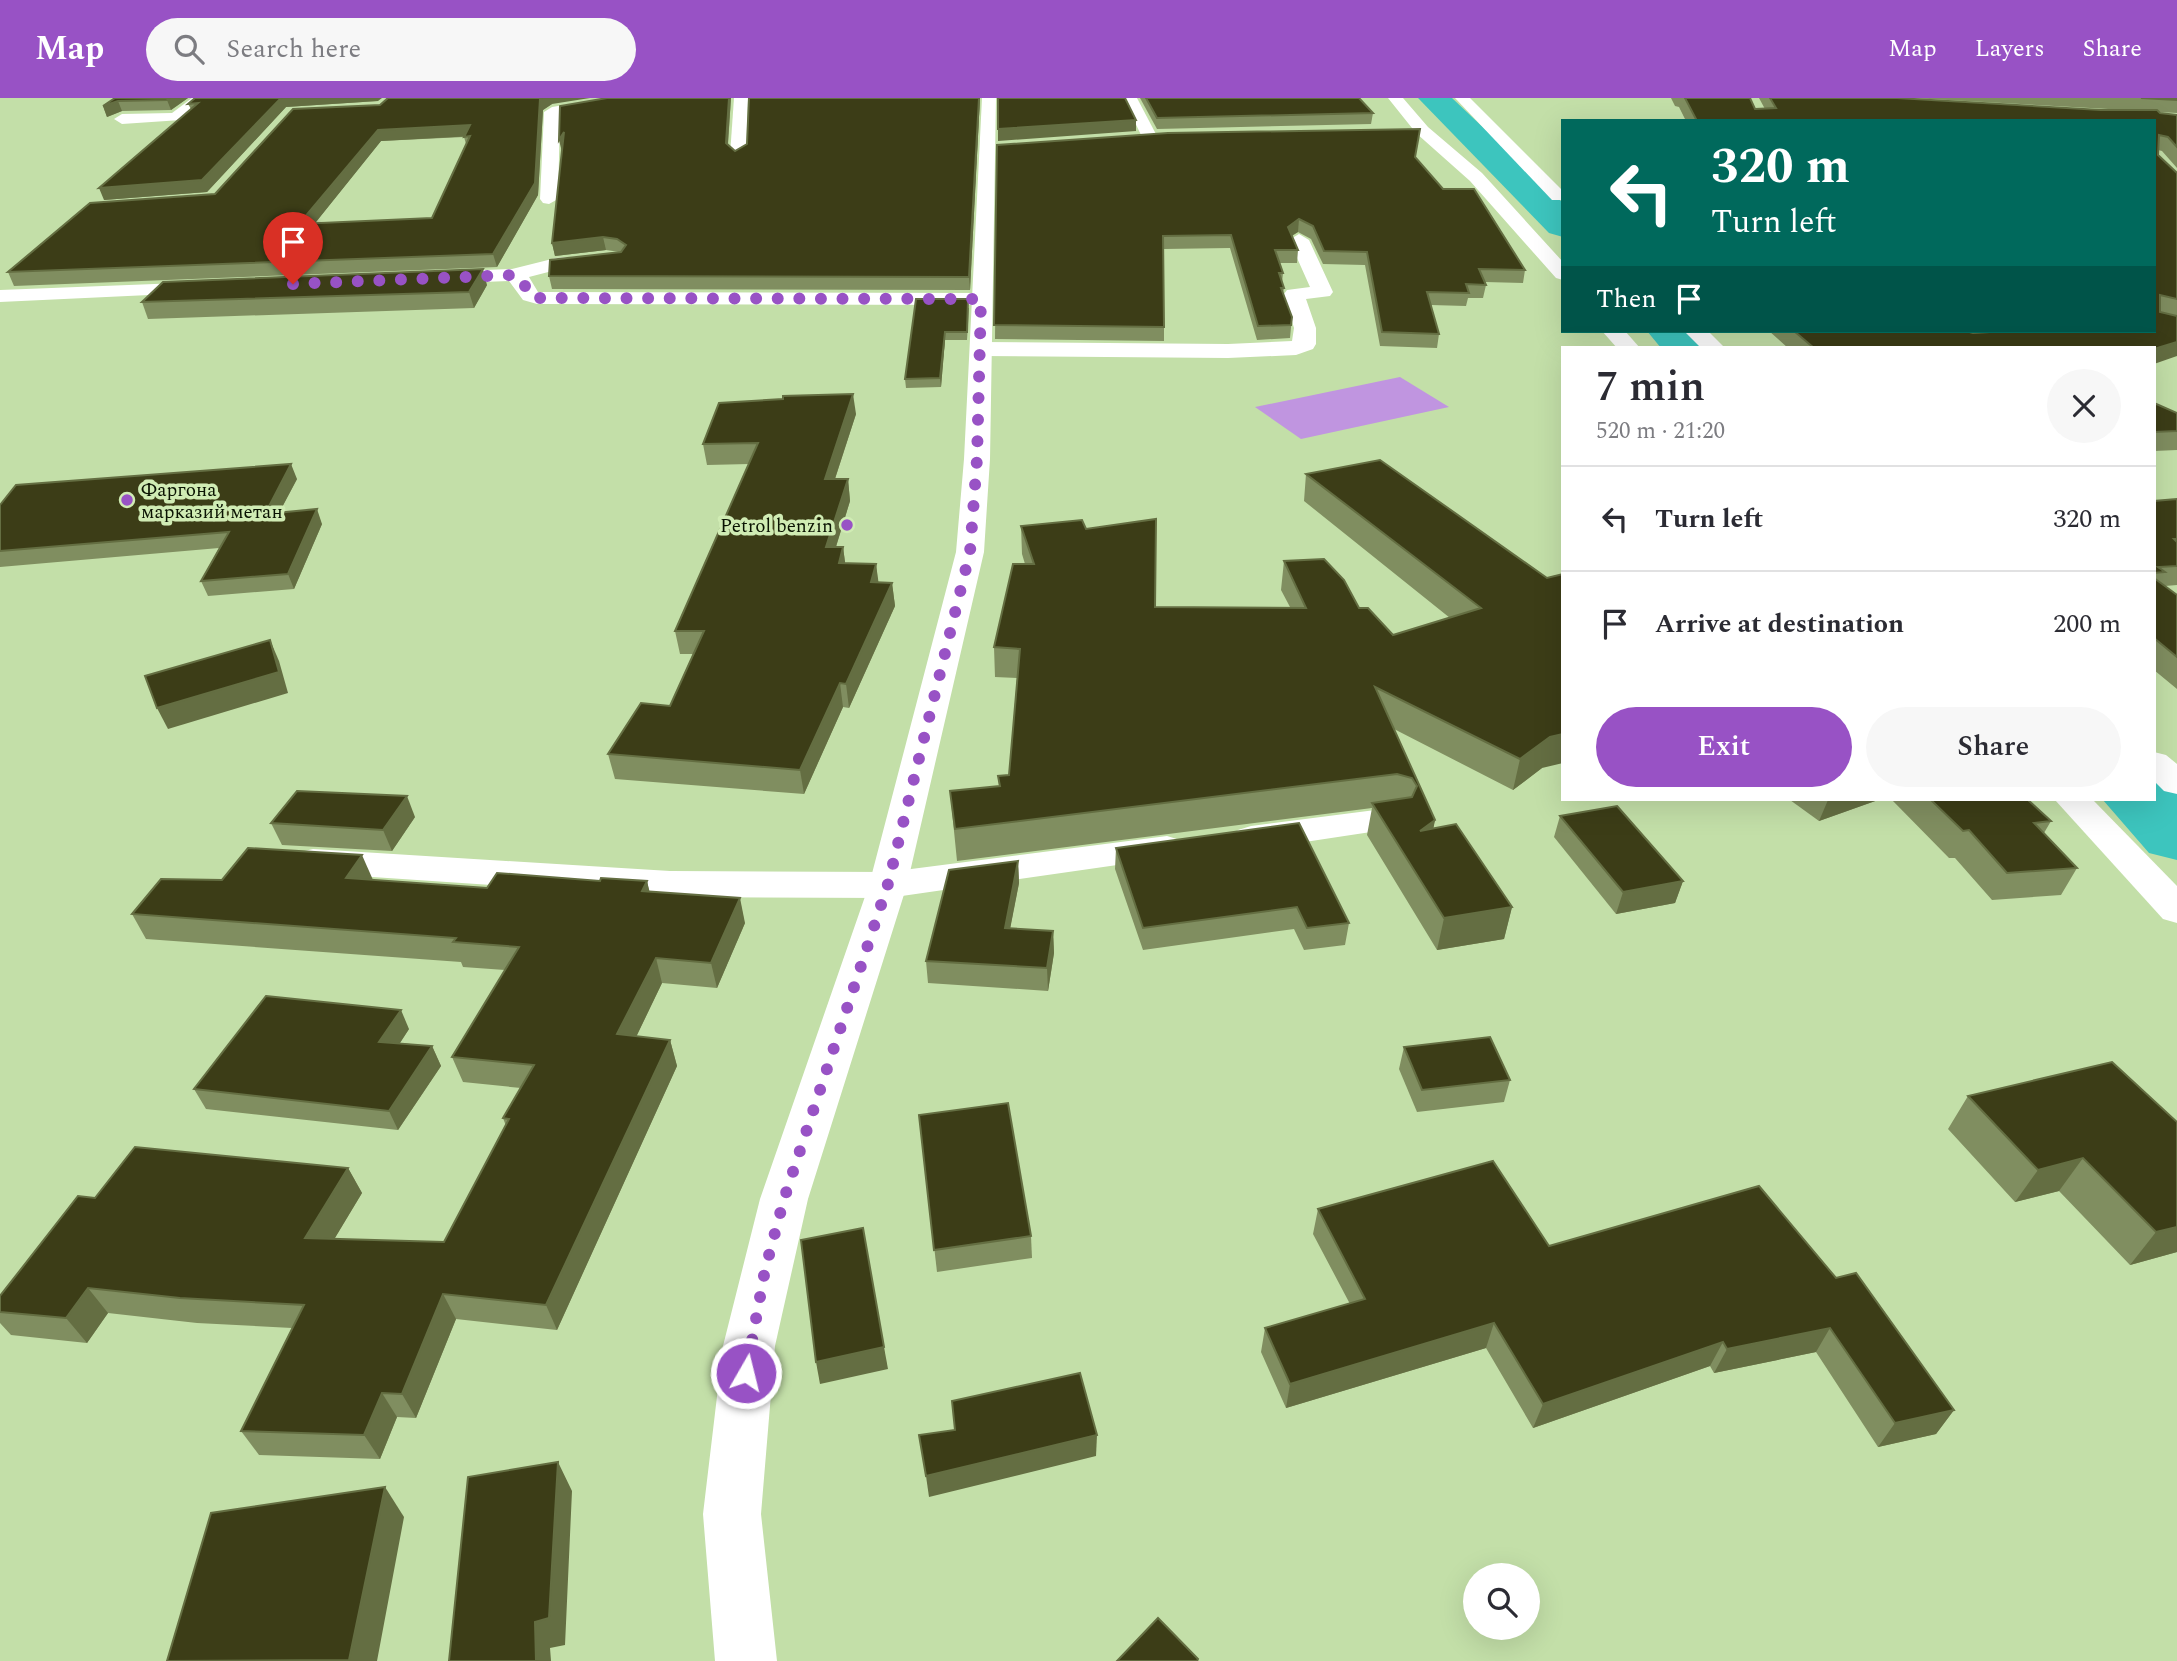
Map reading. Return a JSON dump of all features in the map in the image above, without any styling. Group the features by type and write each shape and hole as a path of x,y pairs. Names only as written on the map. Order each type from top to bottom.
{"street":[{"path":"122,119 176,117 202,98"},
{"path":"549,199 552,112 631,98"},
{"path":"738,155 741,98"},
{"path":"746,1661 732,1514 749,1346 784,1199 888,884 970,552 981,349 981,299 996,148 989,98"},
{"path":"1130,98 1143,138 1168,136"},
{"path":"1395,98 1422,130 1476,177 1561,273"},
{"path":"1462,98 1561,198"},
{"path":"1395,130 1422,130"},
{"path":"981,349 1228,351 1296,348 1305,344 1305,328 1294,294 1323,292 1299,240"},
{"path":"416,279 512,275 556,264 616,259"},
{"path":"512,275 521,278 530,296 537,298 981,299"},
{"path":"0,296 225,287"},
{"path":"1615,333 1627,346"},
{"path":"1697,333 1712,346"},
{"path":"2156,764 2177,783"},
{"path":"2074,801 2177,910"},
{"path":"272,859 670,884 888,884 1391,819"}],"shaded area":[{"path":"1400,377 1449,407 1301,439 1255,407"}],"building":[{"path":"115,98 169,98 118,101 103,106"},
{"path":"195,98 281,98 202,180 99,188 198,103 188,104"},
{"path":"388,98 542,98 535,183 493,254 8,272 90,203 215,194 293,109 380,105","holes":["470,125 464,137 470,136 432,218 299,224 378,130"]},
{"path":"607,98 729,98 726,143 735,151 747,144 749,98 979,98 969,277 549,276 550,260 621,252 626,245 617,239 603,237 552,243 564,132 559,140 560,106"},
{"path":"998,98 1125,98 1136,120 998,129"},
{"path":"1146,98 1359,98 1373,113 1157,118"},
{"path":"1685,98 1750,98 1755,109 1776,108 1770,98 1897,98 2101,110 2157,110 2160,113 2177,115 2177,147 2168,137 2159,135 2158,155 2177,173 2177,299 2160,295 2160,312 2177,316 2177,342 2156,348 2156,346 1812,346 1796,333 2156,333 2156,119 1696,119"},
{"path":"2141,98 2177,98 2177,100"},
{"path":"1420,129 1415,157 1443,189 1474,189 1525,270 1479,269 1486,285 1466,284 1469,293 1427,292 1439,334 1382,332 1367,252 1324,251 1313,226 1299,219 1288,227 1298,250 1275,250 1283,273 1279,273 1284,288 1281,288 1292,317 1291,325 1258,326 1231,235 1163,236 1164,327 994,325 997,145 1168,133"},
{"path":"483,269 469,292 142,302 163,282"},
{"path":"916,299 968,299 967,332 945,332 940,378 905,379"},
{"path":"853,394 825,479 848,479 826,547 843,547 839,563 876,564 871,582 892,583 846,684 840,683 800,770 608,754 641,703 670,706 704,631 675,631 758,443 703,444 719,403 783,399 783,396"},
{"path":"2156,404 2177,413 2177,431 2156,432"},
{"path":"1380,460 1547,578 1561,574 1561,734 1550,737 1520,759 1375,687 1435,820 1420,831 1456,824 1512,907 1444,918 1372,803 1412,797 1417,786 1412,778 1397,774 955,829 950,791 1000,786 998,776 1009,775 1020,649 994,647 1013,564 1034,564 1021,526 1082,520 1086,529 1156,519 1155,607 1306,608 1284,561 1324,559 1344,580 1359,608 1368,608 1393,635 1481,608 1306,474"},
{"path":"291,464 265,514 317,509 288,574 201,581 229,532 0,551 0,505 16,485"},
{"path":"2177,499 2177,539 2174,539 2177,542 2177,566 2158,567 2165,572 2156,573 2156,501"},
{"path":"2156,579 2177,595 2177,657 2156,640"},
{"path":"270,640 279,672 157,708 145,676"},
{"path":"297,791 407,796 383,830 271,823"},
{"path":"1932,801 2029,801 2051,821 2034,823 2077,868 2007,873 1969,830 1963,831"},
{"path":"1617,806 1683,881 1623,892 1560,816"},
{"path":"1299,823 1349,923 1307,928 1297,907 1143,928 1116,848"},
{"path":"248,848 362,855 346,878 487,888 497,873 600,881 601,878 647,881 642,891 740,898 711,963 656,958 617,1034 670,1040 546,1305 443,1294 402,1394 382,1393 364,1435 241,1431 304,1305 180,1298 88,1288 66,1318 0,1312 0,1296 78,1196 95,1198 135,1147 348,1168 305,1238 444,1242 509,1119 503,1118 534,1065 452,1057 519,947 453,942 456,938 132,914 161,879 222,880"},
{"path":"1018,861 1005,928 1053,931 1047,968 926,961 949,870"},
{"path":"266,996 401,1010 379,1042 432,1046 389,1111 194,1089"},
{"path":"1490,1037 1510,1080 1422,1090 1404,1047"},
{"path":"2112,1062 2177,1122 2177,1227 2156,1232 2083,1158 2038,1170 1968,1096"},
{"path":"1008,1103 1031,1236 934,1250 919,1115"},
{"path":"1493,1161 1549,1246 1759,1186 1836,1278 1856,1273 1954,1410 1895,1423 1830,1328 1727,1349 1723,1342 1543,1404 1494,1323 1290,1384 1265,1328 1365,1299 1318,1209"},
{"path":"863,1228 884,1347 816,1362 801,1240"},
{"path":"1080,1373 1097,1435 926,1476 919,1435 955,1430 952,1401"},
{"path":"558,1462 549,1618 535,1622 536,1661 449,1661 468,1477"},
{"path":"385,1487 349,1660 167,1661 211,1513"},
{"path":"1158,1618 1197,1661 1117,1661"}],"waterway":[{"path":"1434,98 1561,223"},
{"path":"1672,333 1686,346"},
{"path":"2143,801 2177,835"}],"place":[{"name":"Фаргона марказий метан","path":"127,500"},
{"name":"Petrol benzin","path":"847,525"}],"route":[{"path":"293,284 512,275 521,278 530,296 553,299 981,299 977,459 970,552 888,884 784,1199 765,1270 746,1373"}]}
